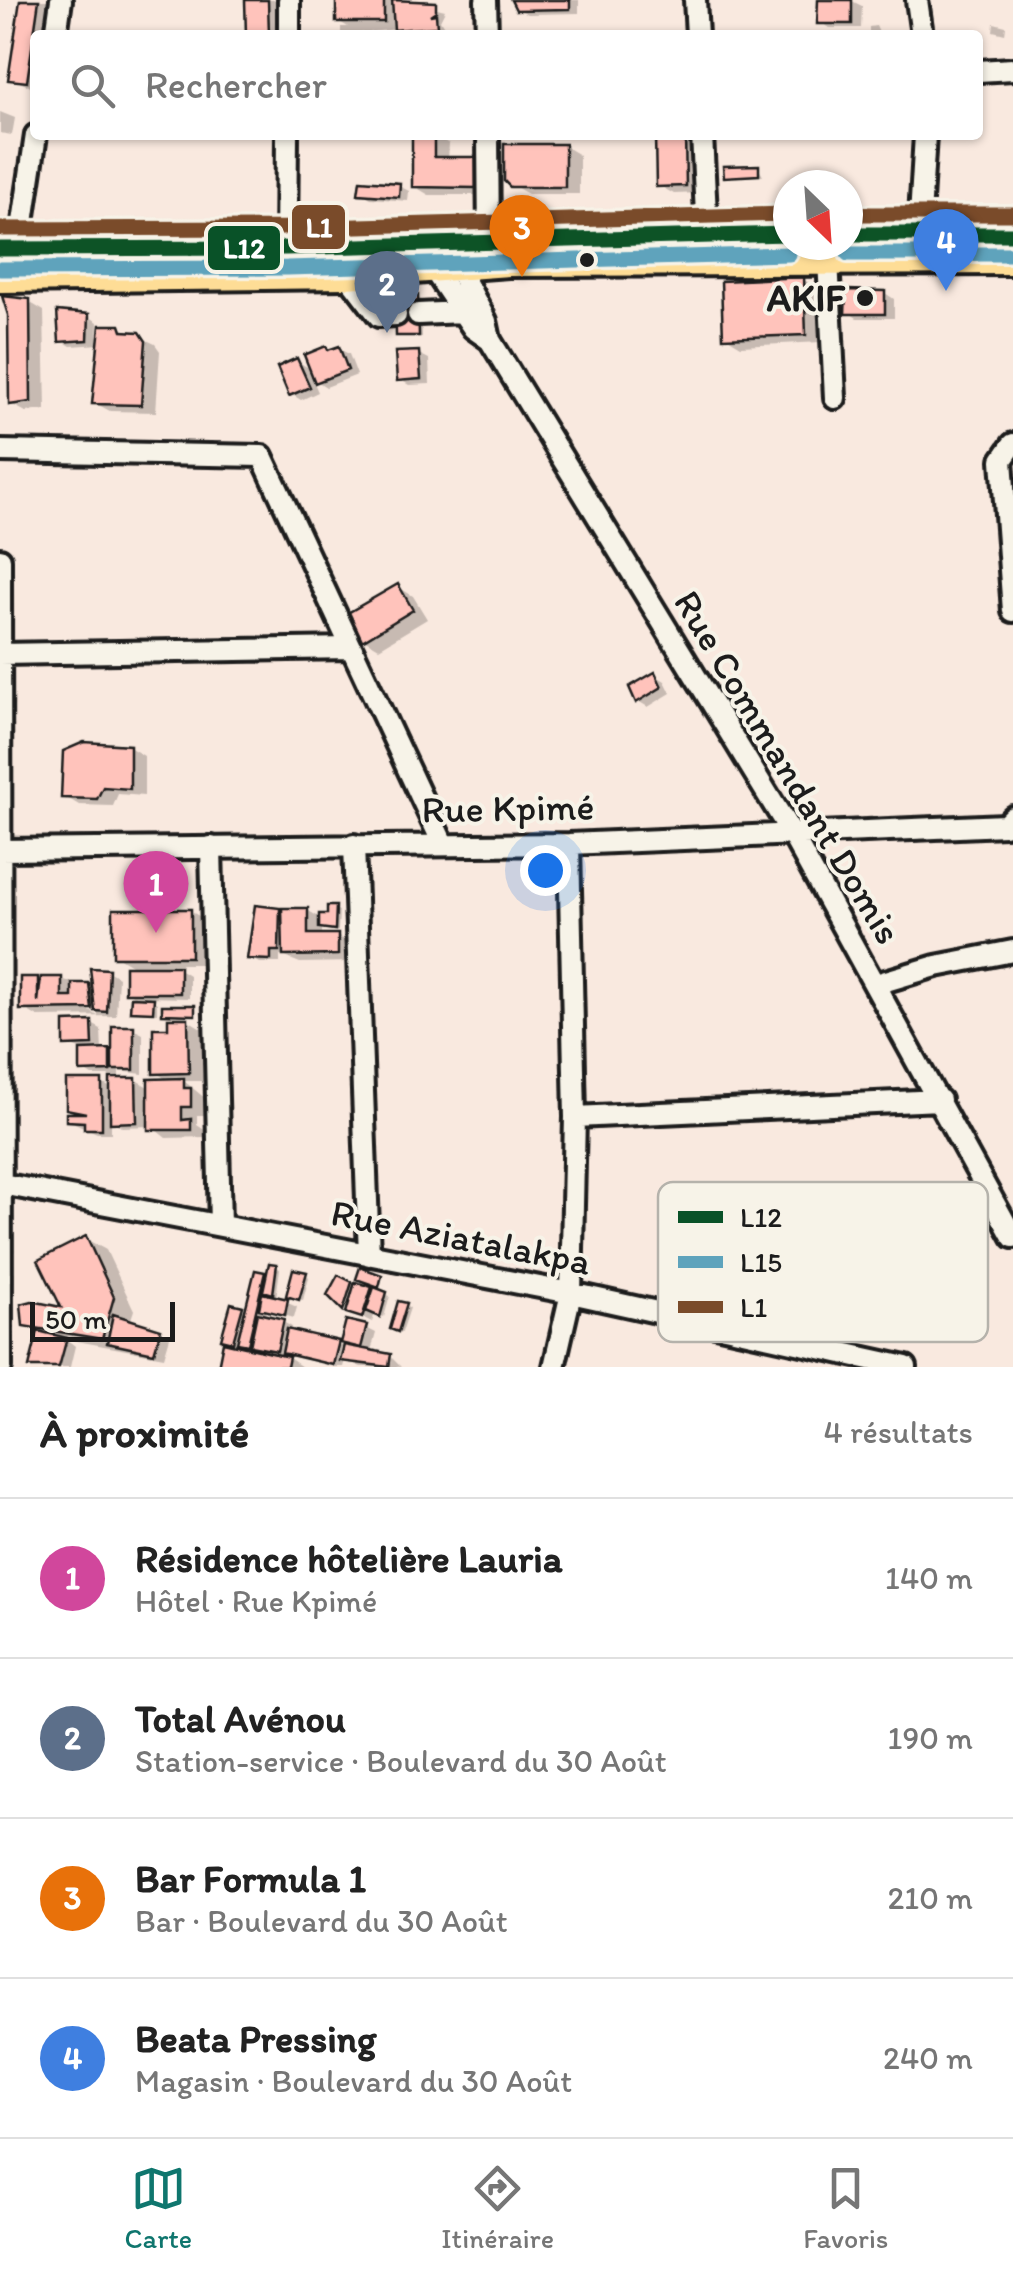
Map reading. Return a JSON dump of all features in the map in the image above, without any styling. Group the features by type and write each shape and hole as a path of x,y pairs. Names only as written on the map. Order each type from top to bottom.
{"highway":[{"path":"0,277 346,273 443,255 488,240 773,234"},
{"path":"863,234 1013,234"},
{"path":"9,249 286,248 443,255 773,258"},
{"path":"863,259 1013,259"}],"street":[{"path":"57,30 61,0"},
{"path":"289,0 289,30"},
{"path":"486,0 487,30"},
{"path":"695,0 696,30"},
{"path":"917,0 921,30"},
{"path":"983,71 1013,69"},
{"path":"9,249 35,140"},
{"path":"286,248 288,140"},
{"path":"488,140 488,240"},
{"path":"702,140 707,235"},
{"path":"919,233 924,140"},
{"name":"Rue Commandant Domis","path":"443,255 463,312 473,328 490,340"},
{"name":"Rue Commandant Domis","path":"443,255 486,321 490,340 790,831 984,1182"},
{"path":"828,260 834,398"},
{"path":"346,273 378,316 396,315"},
{"path":"418,314 463,312"},
{"path":"1013,444 1002,460 1013,611"},
{"path":"0,450 262,456 442,844"},
{"path":"0,559 1,1367"},
{"path":"2,654 351,648"},
{"name":"Rue Kpimé","path":"1,850 569,844 1010,823"},
{"path":"554,1367 570,1293 575,1117 569,844"},
{"path":"354,845 369,1255"},
{"path":"211,848 220,1225"},
{"path":"876,984 1013,951"},
{"path":"575,1117 940,1100"},
{"name":"Rue Aziatalakpa","path":"2,1184 658,1312"},
{"name":"Rue Commandant Domis","path":"988,1189 1013,1236"},
{"name":"Rue Aziatalakpa","path":"792,1342 906,1367"}],"building":[{"path":"20,0 39,0 35,30 30,30 27,82 8,80"},
{"path":"245,0 268,0 269,30 246,30"},
{"path":"336,0 384,0 384,22 336,22"},
{"path":"392,0 436,2 436,11 430,15 436,14 437,27 394,30"},
{"path":"511,0 570,0 570,9 516,10"},
{"path":"818,0 852,0 852,24 817,24"},
{"path":"412,140 434,140 434,157 476,157 476,188 412,187"},
{"path":"655,140 685,140 686,186 656,187"},
{"path":"504,144 565,144 565,187 510,187 504,181"},
{"path":"759,165 759,175 724,177 723,166"},
{"path":"360,180 400,183 399,197 358,194"},
{"path":"804,277 806,335 723,338 721,281"},
{"path":"846,290 885,291 885,314 845,314"},
{"path":"418,295 419,336 396,336 395,296"},
{"path":"2,296 30,299 31,402 9,405 8,315"},
{"path":"57,311 89,314 88,340 59,342"},
{"path":"100,325 120,325 122,331 140,332 146,341 141,405 92,404"},
{"path":"326,346 328,350 339,346 348,370 315,383 304,355"},
{"path":"419,351 421,379 397,381 395,352"},
{"path":"297,358 310,387 289,396 277,367"},
{"path":"398,584 413,610 362,641 346,614"},
{"path":"655,672 662,687 636,703 629,687"},
{"path":"84,742 130,745 130,789 103,787 97,799 61,798 63,751"},
{"path":"255,905 280,908 279,951 271,951 271,960 247,959"},
{"path":"327,906 336,906 335,930 319,928 319,914 327,914"},
{"path":"282,908 308,908 308,934 338,934 338,955 283,956"},
{"path":"113,909 191,909 191,957 113,957"},
{"path":"125,966 180,966 180,993 125,993"},
{"path":"90,968 109,969 107,1012 95,1011"},
{"path":"20,977 38,977 38,1002 41,977 62,977 62,997 72,997 72,983 89,983 92,1009 20,1010"},
{"path":"131,997 154,998 153,1012 130,1011"},
{"path":"162,1005 195,1005 195,1015 162,1014"},
{"path":"168,1018 188,1018 189,1073 153,1074 153,1028 168,1028"},
{"path":"92,1021 93,1045 64,1046 64,1022"},
{"path":"112,1026 134,1026 134,1070 112,1070"},
{"path":"110,1049 110,1071 80,1072 80,1050"},
{"path":"110,1078 136,1078 137,1122 110,1123"},
{"path":"184,1078 184,1088 191,1088 191,1107 182,1107 182,1120 191,1119 191,1130 148,1130 148,1079"},
{"path":"66,1080 102,1080 102,1129 84,1129 84,1122 66,1121 66,1113 86,1113 66,1109"},
{"path":"86,1236 114,1297 102,1339 23,1326 21,1304 32,1301 61,1307 38,1260"},
{"path":"269,1263 277,1264 273,1294 263,1291"},
{"path":"360,1267 382,1275 379,1287 356,1279"},
{"path":"293,1269 307,1272 299,1300 286,1296"},
{"path":"255,1270 265,1272 248,1345 237,1343"},
{"path":"338,1275 352,1282 343,1311 327,1295"},
{"path":"355,1282 372,1287 362,1318 346,1313"},
{"path":"374,1287 387,1292 380,1317 366,1311"},
{"path":"262,1293 288,1299 285,1315 259,1309"},
{"path":"398,1301 407,1303 398,1332 390,1329"},
{"path":"231,1303 243,1306 233,1342 221,1339"},
{"path":"257,1313 284,1319 277,1351 250,1346"},
{"path":"113,1314 161,1329 154,1353 107,1343"},
{"path":"346,1320 367,1325 361,1348 340,1343"},
{"path":"287,1329 339,1341 333,1365 282,1353"},
{"path":"38,1331 67,1338 59,1367 29,1367"},
{"path":"223,1342 289,1357 287,1367 218,1367"},
{"path":"344,1345 391,1354 389,1367 340,1361"}],"transit line":[{"name":"L1","path":"0,229 286,228 773,214"},
{"name":"L1","path":"863,214 1013,214"},
{"name":"L12","path":"0,249 286,248 773,234"},
{"name":"L12","path":"863,234 1013,234"},
{"name":"L15","path":"0,269 287,268 773,254"},
{"name":"L15","path":"863,254 1013,254"}],"place":[{"name":"Bar Formula 1","path":"522,277"},
{"name":"Beata Pressing","path":"946,291"},
{"name":"AKIF","path":"865,298"},
{"name":"Total Avénou","path":"387,333"},
{"name":"Résidence hôtelière Lauria","path":"156,933"}]}
